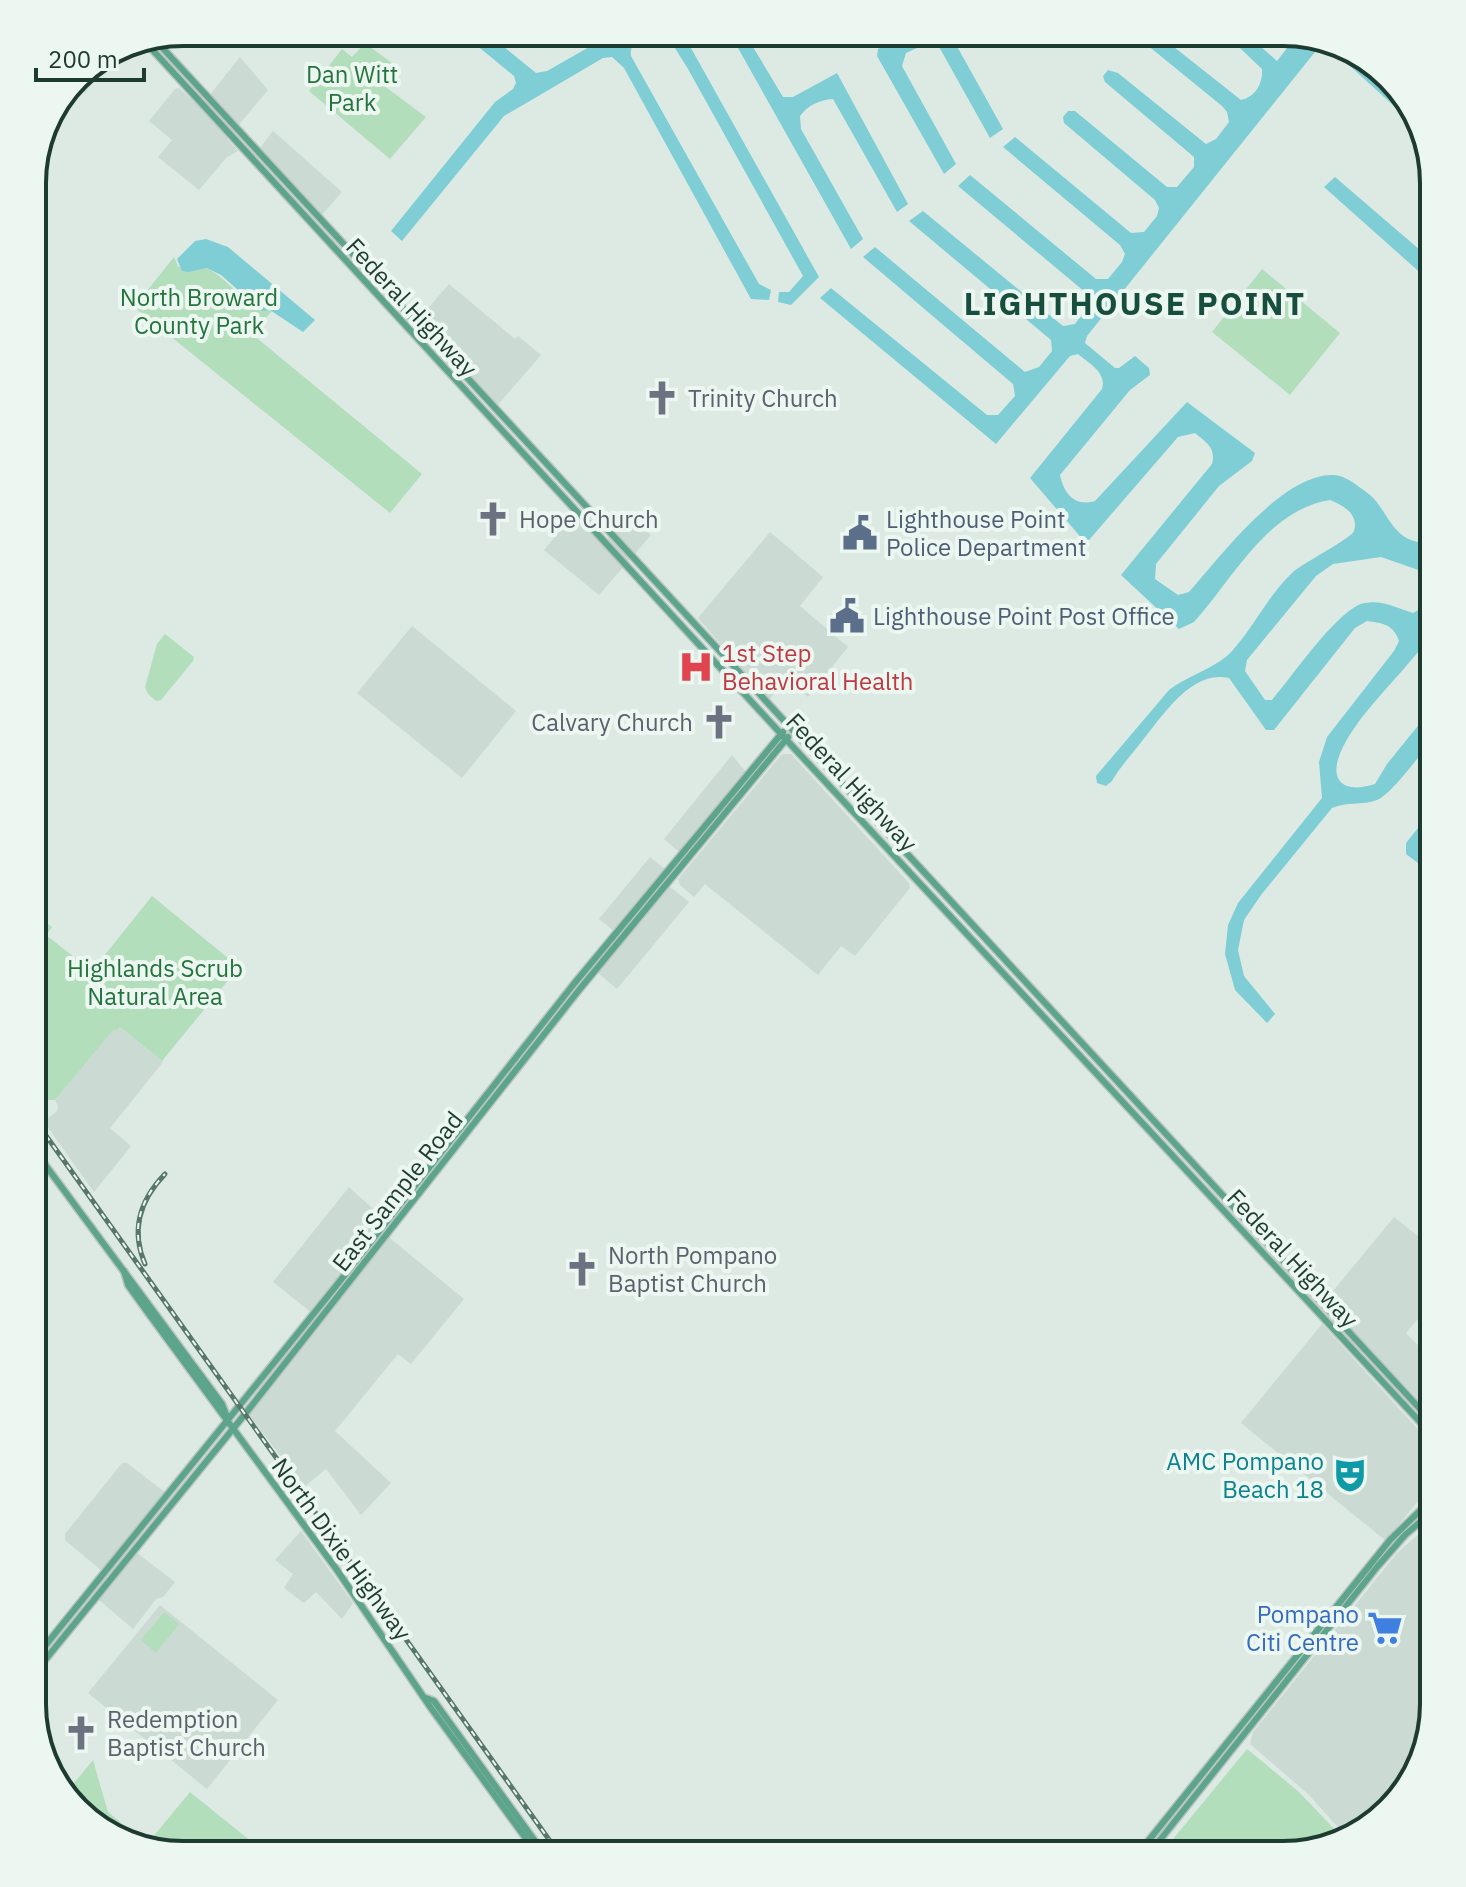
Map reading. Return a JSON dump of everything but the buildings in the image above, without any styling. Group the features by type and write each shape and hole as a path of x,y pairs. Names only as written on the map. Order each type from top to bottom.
{"main road":[{"name":"Federal Highway","path":"163,48 1420,1409"},
{"name":"Federal Highway","path":"153,50 1420,1422"},
{"path":"179,80 194,83"},
{"path":"265,174 276,181 285,182"},
{"path":"281,191 287,189 296,194"},
{"path":"371,288 390,296"},
{"path":"386,305 402,309"},
{"path":"441,365 456,367"},
{"path":"454,378 460,376 468,380"},
{"path":"511,440 530,447"},
{"path":"523,452 540,458"},
{"path":"700,645 718,651"},
{"path":"714,660 728,662"},
{"name":"East Sample Road","path":"46,1645 229,1420 573,985 791,729"},
{"name":"East Sample Road","path":"46,1659 234,1428 579,990 784,736"},
{"path":"852,809 872,816"},
{"path":"1030,1000 1050,1008"},
{"path":"1045,1017 1066,1026"},
{"path":"1173,1155 1191,1161"},
{"name":"North Dixie Highway","path":"46,1166 124,1271 128,1285 229,1420 528,1841"},
{"path":"1212,1197 1226,1199"},
{"path":"1220,1206 1237,1211"},
{"path":"378,1230 381,1241"},
{"path":"1303,1296 1322,1303"},
{"path":"1319,1313 1336,1318"},
{"path":"303,1327 303,1340"},
{"path":"1159,1841 1314,1645 1322,1626 1420,1510"},
{"path":"1401,1539 1408,1521"},
{"path":"1149,1841 1318,1635 1401,1539 1420,1522"},
{"path":"118,1569 130,1548 129,1543"},
{"name":"North Dixie Highway","path":"426,1698 434,1701 535,1841"}],"shaded area":[{"path":"240,57 268,90 227,139 238,151 227,157 199,190 158,157 172,140 149,121 175,89 179,88 200,107"},
{"path":"97,77 85,93 82,91"},
{"path":"273,131 342,192 321,216 259,149"},
{"path":"449,284 515,339 518,336 541,355 496,407 417,321"},
{"path":"574,514 602,545 631,516 651,535 599,595 544,550"},
{"path":"770,532 823,577 800,606 848,647 808,697 787,679 769,700 698,618"},
{"path":"412,626 516,711 462,778 357,693"},
{"path":"782,754 791,754 909,883 910,888 855,956 841,946 818,975 705,884 694,897 680,885 678,879"},
{"path":"732,755 745,771 679,852 664,839"},
{"path":"650,857 665,869 659,878 689,902 617,989 597,972 625,940 599,919"},
{"path":"120,1027 163,1062 110,1128 131,1146 94,1192 46,1125 46,1120 57,1111 55,1100 114,1028"},
{"path":"349,1187 383,1218 391,1239 464,1299 411,1364 398,1354 335,1431 391,1483 361,1515 326,1469 304,1487 249,1415 323,1322 273,1282"},
{"path":"1394,1217 1420,1238 1420,1316 1406,1333 1420,1348 1420,1401 1324,1302"},
{"path":"1322,1324 1420,1432 1420,1498 1386,1541 1241,1423"},
{"path":"122,1463 127,1463 166,1493 102,1571 65,1540 65,1534"},
{"path":"301,1531 353,1603 342,1619 316,1592 304,1603 284,1588 293,1574 275,1560"},
{"name":"Pompano Citi Centre","path":"1420,1533 1419,1722 1410,1756 1386,1794 1359,1818 1339,1829 1308,1794 1250,1744 1253,1732 1397,1553"},
{"path":"137,1553 175,1582 163,1597 156,1599 133,1629 98,1599"},
{"path":"160,1605 278,1700 207,1789 88,1693"}],"green space":[{"name":"Dan Witt Park","path":"362,46 369,46 396,66 383,85 426,117 390,159 309,91 342,49 352,57"},
{"name":"North Broward County Park","path":"174,257 178,266 189,272 207,268 254,305 272,311 252,334 422,474 390,513 134,307"},
{"path":"1262,269 1340,333 1290,395 1212,332"},
{"path":"165,634 194,657 161,700 156,701 145,687 157,644"},
{"name":"Highlands Scrub Natural Area","path":"152,896 239,967 162,1061 120,1027 114,1029 55,1100 46,1100 46,935 92,971"},
{"path":"164,1612 179,1624 156,1653 141,1640"},
{"path":"1247,1749 1298,1791 1336,1830 1301,1840 1171,1841"},
{"path":"93,1760 108,1812 129,1829 93,1807 73,1785"},
{"path":"190,1792 251,1841 183,1841 153,1837"}],"water":[{"path":"477,46 503,46 536,73 547,71 591,46 633,46 631,56 759,284 771,290 769,300 751,299 624,68 612,57 603,58 504,116 402,241 391,231 495,102 513,89 516,83 514,76"},
{"path":"674,46 690,46 819,277 791,305 778,302 779,292 789,292 803,276"},
{"path":"737,46 752,46 783,97 793,97 837,73 908,204 897,212 833,99 807,109 800,116 801,129 863,239 851,249"},
{"path":"883,46 921,46 906,53 902,66 956,164 944,174 877,56 878,49"},
{"path":"939,46 957,46 1003,129 990,138"},
{"path":"1148,46 1173,46 1241,100 1258,89 1262,69 1238,46 1260,46 1277,61 1289,46 1316,51 1087,336 1085,343 1115,368 1135,356 1149,368 1150,375 1130,390 1060,475 1064,488 1076,500 1095,501 1187,402 1255,453 1252,461 1219,486 1156,564 1155,579 1178,595 1189,592 1235,539 1273,502 1313,478 1333,475 1348,479 1375,500 1399,533 1420,542 1420,571 1381,557 1333,564 1316,576 1247,660 1245,671 1265,700 1272,700 1330,629 1355,607 1377,603 1413,613 1420,609 1420,650 1358,723 1338,758 1337,776 1346,786 1375,784 1420,723 1420,755 1390,790 1377,800 1332,808 1244,920 1238,950 1244,976 1275,1014 1267,1023 1235,990 1225,954 1228,925 1238,903 1322,798 1319,762 1327,737 1394,651 1399,641 1394,631 1383,624 1367,621 1355,628 1274,730 1266,730 1229,678 1215,677 1202,681 1168,708 1112,781 1106,786 1097,783 1096,776 1169,690 1219,662 1232,651 1276,590 1293,572 1354,531 1352,515 1330,500 1308,506 1288,517 1253,549 1194,622 1179,629 1121,575 1212,464 1210,446 1195,433 1178,437 1089,540 1084,541 1030,478 1102,389 1102,378 1092,365 1078,354 1070,356 996,444 820,298 831,288 987,415 998,415 1015,396 1013,384 863,257 875,247 1025,372 1039,367 1052,351 1051,340 909,221 923,211 1063,326 1075,324 1092,300 958,186 970,175 1096,279 1108,279 1125,254 1120,245 1003,147 1015,137 1131,233 1144,232 1157,216 1159,208 1155,200 1064,123 1063,117 1068,111 1075,111 1167,187 1177,187 1194,167 1194,157 1105,82 1103,76 1108,70 1118,73 1206,144 1216,139 1229,122 1222,106"},
{"path":"1345,61 1380,86 1399,111"},
{"path":"1335,177 1420,250 1420,273 1324,187"},
{"path":"206,239 228,247 315,320 303,332 270,310 262,311 221,275 207,268 182,271 177,259 195,241"},
{"path":"1420,826 1420,864 1406,854 1406,843"}],"railway":[{"path":"46,1136 550,1841"},
{"path":"145,1264 138,1239 140,1216 149,1194 165,1174"}],"place":[{"name":"Trinity Church","path":"662,398"},
{"name":"Hope Church","path":"493,519"},
{"name":"Lighthouse Point Police Department","path":"860,533"},
{"name":"Lighthouse Point Post Office","path":"847,616"},
{"name":"1st Step Behavioral Health","path":"696,667"},
{"name":"Calvary Church","path":"719,722"},
{"name":"North Pompano Baptist Church","path":"582,1269"},
{"name":"AMC Pompano Beach 18","path":"1350,1475"},
{"name":"Pompano Citi Centre","path":"1385,1628"},
{"name":"Redemption Baptist Church","path":"81,1733"}],"district":[{"name":"LIGHTHOUSE POINT","path":"1135,303"}]}
